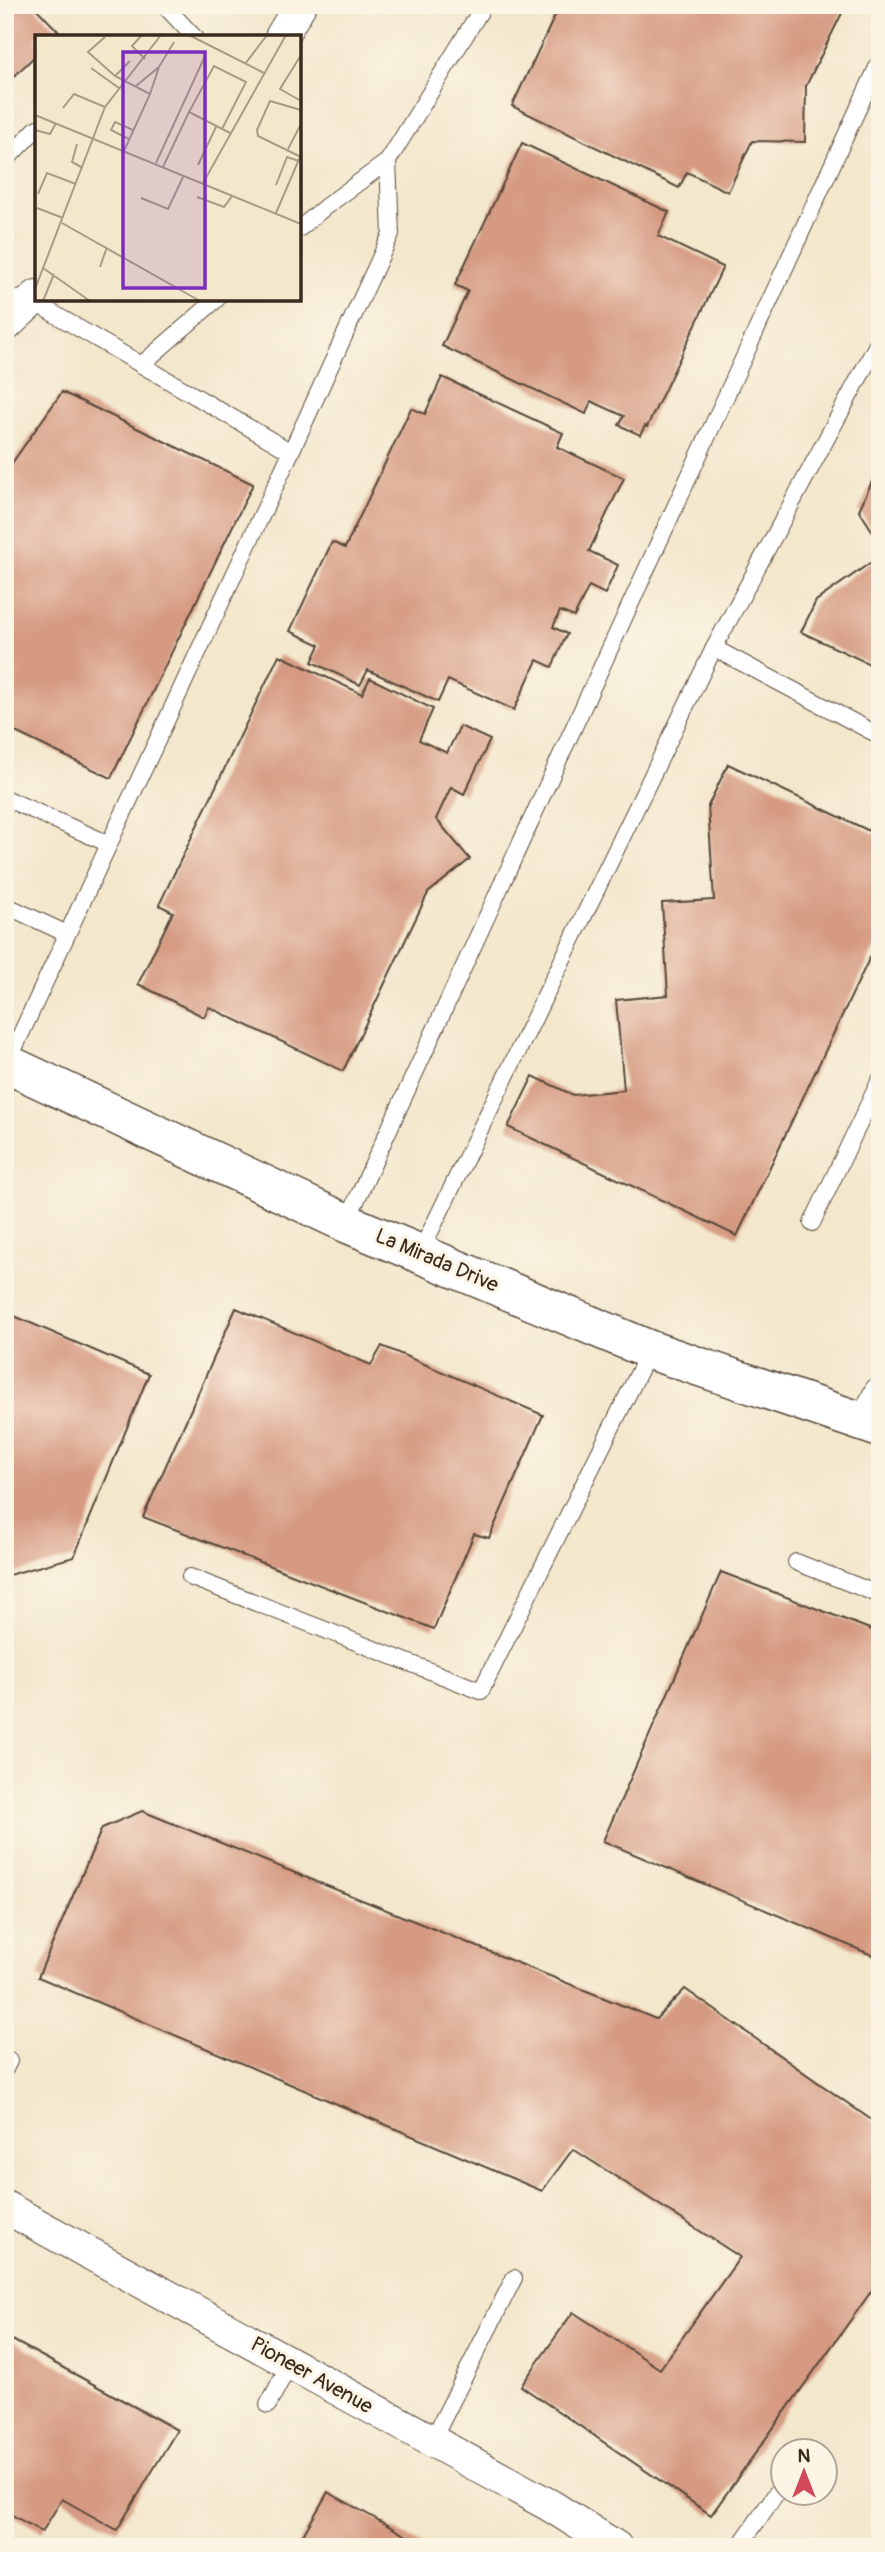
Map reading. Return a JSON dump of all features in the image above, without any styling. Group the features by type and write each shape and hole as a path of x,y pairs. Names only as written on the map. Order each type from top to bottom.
{"main road":[{"name":"La Mirada Drive","path":"6,1064 346,1223 650,1350 875,1415"}],"street":[{"path":"282,35 300,5"},
{"path":"5,326 25,298"},
{"name":"Pioneer Avenue","path":"5,2207 551,2506 609,2545"}],"lane":[{"path":"164,5 192,35"},
{"path":"301,227 324,207 388,161 484,5"},
{"path":"346,1223 880,61"},
{"path":"5,161 35,130"},
{"path":"6,1064 391,234 388,161"},
{"path":"25,298 291,452"},
{"path":"141,365 215,301"},
{"path":"421,1253 714,648 880,339"},
{"path":"714,648 880,736"},
{"path":"5,798 109,844"},
{"path":"5,905 67,934"},
{"path":"812,1223 880,1080"},
{"path":"190,1577 481,1690 650,1350"},
{"path":"796,1562 880,1595"},
{"path":"432,2441 514,2278"},
{"path":"268,2405 290,2363"},
{"path":"739,2547 770,2501"}],"building":[{"path":"5,5 33,5 59,32 57,35 35,35 35,56 5,85"},
{"path":"560,5 846,5 806,86 805,142 752,141 728,192 687,172 679,188 512,106"},
{"path":"522,143 669,212 658,236 723,267 647,427 645,426 640,435 619,425 624,416 591,401 586,414 442,346 468,291 455,285"},
{"path":"442,377 563,433 557,447 624,478 589,551 618,565 605,594 589,586 574,617 560,611 553,627 567,634 552,667 537,660 514,710 448,680 438,702 368,670 360,685 312,662 320,645 290,631 332,542 345,548 411,408 425,414"},
{"path":"62,392 253,484 111,778 5,727 5,473"},
{"path":"880,464 880,543 859,510"},
{"path":"880,556 880,669 801,632 816,601"},
{"path":"279,655 362,694 370,678 433,709 419,740 447,753 460,726 490,740 464,794 451,787 436,819 470,859 428,893 343,1071 209,1007 204,1017 138,984 173,912 159,905"},
{"path":"728,764 880,836 880,936 737,1236 508,1127 533,1076 573,1095 624,1090 616,1000 668,995 662,903 714,900 708,806"},
{"path":"236,1308 371,1365 382,1346 543,1415 489,1538 474,1534 434,1629 143,1517"},
{"path":"5,1312 149,1374 74,1557 5,1576"},
{"path":"721,1572 880,1633 880,1942 874,1956 603,1841"},
{"path":"142,1811 656,2019 685,1989 880,2126 880,2279 711,2515 521,2386 573,2312 660,2369 740,2257 573,2149 542,2191 38,1977 102,1828"},
{"path":"5,2336 177,2430 117,2530 62,2499 42,2532 5,2511"},
{"path":"328,2492 426,2547 296,2547"}]}
